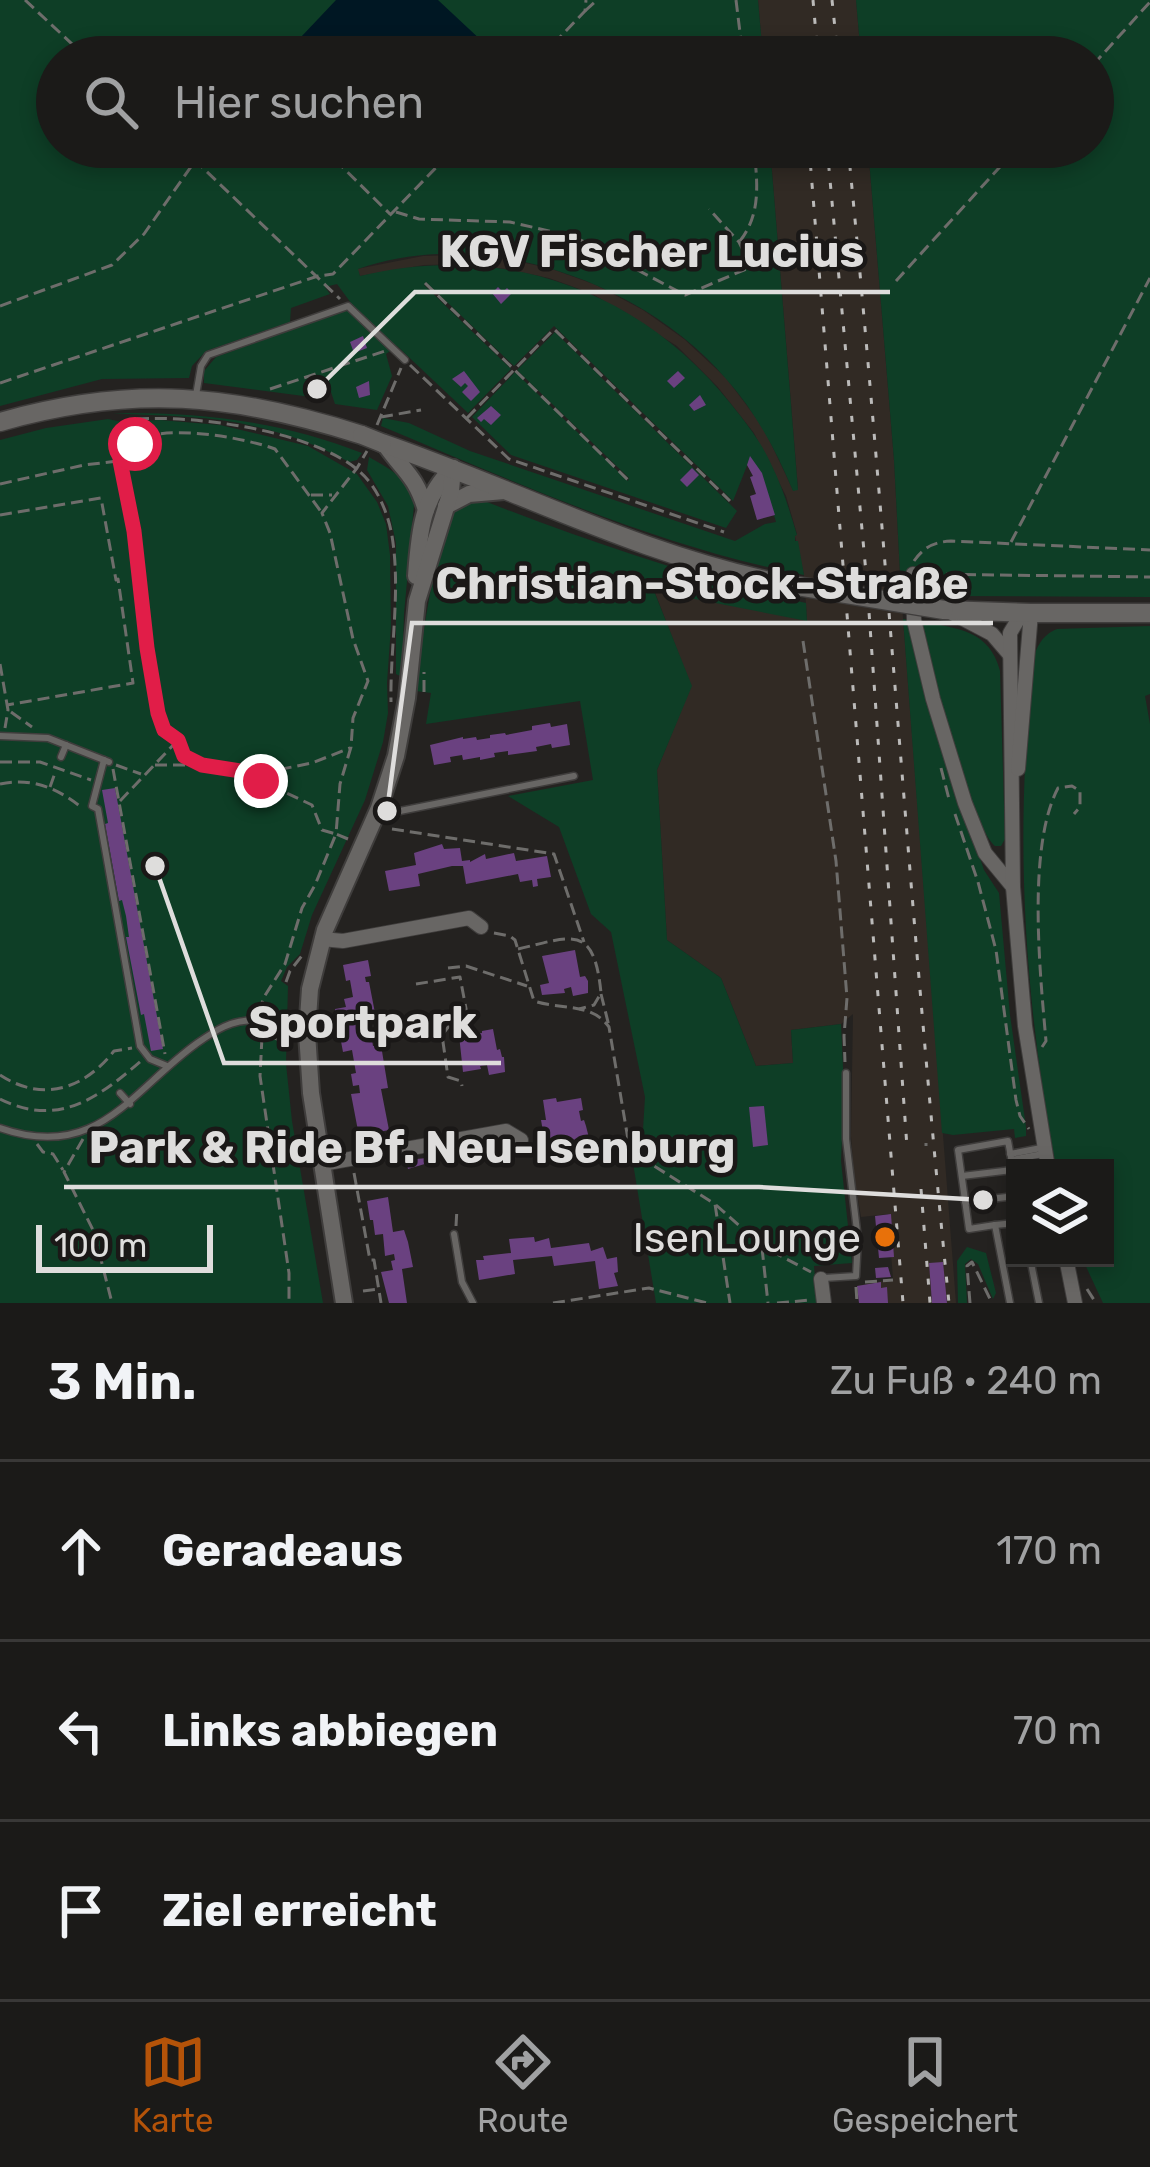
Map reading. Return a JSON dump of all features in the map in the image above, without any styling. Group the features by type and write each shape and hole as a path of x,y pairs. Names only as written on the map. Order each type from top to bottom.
{"main road":[{"path":"0,422 90,403 196,399 281,411 453,469 624,539 778,583 946,610 1150,613"}],"street":[{"path":"374,440 415,480 426,511"},
{"path":"417,601 453,469"},
{"path":"344,1303 310,1093 310,988 322,939 380,808 404,722 419,538 437,483 453,469"},
{"path":"446,506 469,494 504,491"},
{"path":"916,574 914,620 933,699 985,854 1013,887"},
{"path":"946,610 992,634 1010,655"},
{"path":"1013,791 1031,613 1012,626 1010,655 1013,887 1025,1026 1046,1156"},
{"path":"322,939 344,941 469,919 482,927"},
{"path":"322,1164 506,1131 521,1140"},
{"path":"1068,1267 1075,1303"},
{"path":"821,1279 823,1301"}],"lane":[{"path":"196,399 197,378 208,355 348,306 405,360"},
{"path":"2,736 43,736 106,761 92,806 98,809 140,1046 150,1060 166,1066"},
{"path":"59,763 66,745"},
{"path":"380,808 400,811 574,776"},
{"path":"0,1128 31,1136 57,1136 88,1128 130,1104 166,1066 219,1028 230,1022 261,1026"},
{"path":"821,1279 855,1280 858,1239 846,1139 846,1073"},
{"path":"115,1087 130,1104"},
{"path":"1006,1223 969,1228 958,1150 1008,1142 1012,1159"},
{"path":"962,1176 1006,1163"},
{"path":"965,1202 1006,1197"},
{"path":"995,1225 1010,1303"},
{"path":"454,1234 462,1282 473,1303"},
{"path":"1032,1267 1039,1303"}],"path":[{"path":"25,0 64,36"},
{"path":"585,11 586,0"},
{"path":"562,36 596,0"},
{"path":"736,0 740,36"},
{"path":"1114,42 1150,2"},
{"path":"0,306 112,265 144,234 189,168"},
{"path":"203,168 348,306"},
{"path":"345,168 393,213 419,219 510,222 575,237 685,295 751,267 739,242 709,209"},
{"path":"0,383 333,274 436,168"},
{"path":"739,242 751,226 758,198 756,168"},
{"path":"896,281 999,168"},
{"path":"1010,543 1150,278"},
{"path":"425,283 628,481"},
{"path":"466,419 554,329 730,501"},
{"path":"270,389 392,348"},
{"path":"322,513 374,440 405,360 509,459 724,532"},
{"path":"380,417 421,410"},
{"path":"137,418 196,419 277,435 357,468 382,504 393,547 391,707"},
{"path":"0,484 120,461 147,436 211,434 275,449 322,513 330,533 353,639 368,681 353,718 336,834 302,908 285,964 264,998 260,1076 290,1273 289,1303"},
{"path":"275,449 277,435"},
{"path":"120,461 158,713 164,730 178,740 184,756 202,765"},
{"path":"308,495 333,495"},
{"path":"0,515 101,498 134,683 8,708"},
{"path":"920,554 937,542 1150,550"},
{"path":"916,574 1150,577"},
{"path":"802,641 836,861 847,998 846,1073"},
{"path":"0,664 8,708 2,736"},
{"path":"8,708 43,736"},
{"path":"119,801 178,740"},
{"path":"805,744 819,746"},
{"path":"154,765 202,765 260,774 312,763 351,747"},
{"path":"939,757 996,950 1020,1116 1030,1132 1041,1130"},
{"path":"106,761 145,775"},
{"path":"106,761 113,768 166,1066"},
{"path":"0,762 59,763 94,781"},
{"path":"50,787 59,763"},
{"path":"260,774 261,781 312,805 322,830 362,846"},
{"path":"0,784 28,782 50,787 81,808 92,806"},
{"path":"1039,1048 1046,1041 1041,844 1047,811 1058,788 1072,786 1079,791 1080,807 1074,814"},
{"path":"392,829 554,854 592,957 610,1028 629,1151"},
{"path":"482,927 511,936 531,998 539,1004 559,1003 600,1014 610,1028"},
{"path":"518,949 572,937 584,942"},
{"path":"286,982 304,952"},
{"path":"448,968 466,966 528,986"},
{"path":"416,984 460,977 468,1019 453,1021 442,1036 448,1077 463,1086"},
{"path":"578,1009 594,1005 601,993"},
{"path":"261,1026 285,1042"},
{"path":"0,1075 35,1089 57,1089 100,1070 114,1051 140,1046"},
{"path":"0,1099 26,1108 55,1110 84,1103 115,1087 142,1060"},
{"path":"64,1172 88,1128"},
{"path":"31,1136 64,1172 94,1232 112,1303"},
{"path":"521,1140 536,1148 629,1151 715,1204 762,1246 821,1279"},
{"path":"353,1165 370,1260"},
{"path":"715,1204 730,1303"},
{"path":"454,1234 457,1208"},
{"path":"351,1217 362,1215"},
{"path":"762,1246 768,1303"},
{"path":"358,1262 374,1260 382,1303"},
{"path":"970,1303 967,1266 971,1262 992,1303"},
{"path":"857,1303 855,1280 893,1280"},
{"path":"553,1303 649,1288 707,1303"},
{"path":"363,1292 379,1289"},
{"path":"777,1303 823,1301"}],"shaded area":[{"path":"758,0 856,0 859,36 761,36"},
{"path":"772,168 870,168 956,1303 859,1303 857,1286 893,1279 888,1214 861,1217 854,1175 853,1014 841,1024 791,1030 793,1063 756,1066 721,978 667,940 657,770 691,686 654,590 807,620 797,534 786,496 754,433 677,346 593,294 549,278 464,264 360,276 357,269 423,256 465,255 552,269 596,285 684,339 726,378 763,427 793,490 798,489"}],"green space":[{"path":"0,0 758,0 761,36 36,36 36,168 772,168 798,490 793,491 764,432 727,380 692,345 606,290 558,271 456,254 406,257 358,269 360,276 466,265 516,271 565,284 655,331 695,364 759,442 786,500 804,575 642,530 381,426 383,418 409,423 470,451 735,541 776,522 762,474 750,458 733,501 554,326 514,366 426,282 511,369 468,413 397,346 386,354 392,376 377,410 335,404 331,392 311,397 204,383 204,371 216,357 354,307 337,284 325,287 330,294 291,308 290,322 206,351 192,366 189,378 102,379 0,406"},
{"path":"856,0 1150,0 1150,597 901,592 870,168 1114,168 1114,36 859,36"},
{"path":"555,332 737,511 726,528 511,455 472,417 515,372 628,481 517,370"},
{"path":"113,413 239,421 301,433 362,453 349,462 251,425"},
{"path":"108,419 220,425 308,446 357,474 386,524 391,626 383,742 365,800 312,915 300,954 281,981 288,986 286,1064 292,1121 323,1303 0,1303 0,440"},
{"path":"369,457 403,481 414,505 402,677 396,674 396,543 388,506 367,470"},
{"path":"474,500 684,571 806,603 807,621 654,591 692,686 657,770 667,940 721,978 756,1066 793,1063 791,1030 841,1024 841,1161 852,1263 814,1266 817,1303 656,1303 631,1151 642,1146 645,1097 611,932 591,914 559,827 508,796 593,780 580,701 426,724 431,693 416,691 442,543 458,508"},
{"path":"903,619 910,620 984,870 999,893 1026,1136 1015,1138 1014,1129 942,1133"},
{"path":"920,621 970,633 995,657 1000,671 1005,839 1001,846 995,846 985,832 974,807"},
{"path":"1150,626 1150,694 1145,696 1150,724 1150,1303 1103,1303 1086,1267 1114,1267 1114,1159 1055,1159 1038,1056 1024,889 1025,776 1034,655 1057,629"},
{"path":"967,1247 986,1253 996,1293 993,1299 978,1264 971,1259 965,1264 967,1303 958,1303 957,1261"}],"water":[{"path":"336,0 438,0 477,36 302,36"}],"building":[{"path":"498,287 512,293 501,304 492,293"},
{"path":"363,336 367,348 354,353 350,342"},
{"path":"464,371 480,392 471,401 462,392 468,386 461,387 452,379"},
{"path":"678,371 685,378 674,388 667,381"},
{"path":"369,381 370,395 359,398 356,387"},
{"path":"700,395 706,405 694,411 689,405"},
{"path":"491,406 501,415 491,425 477,418"},
{"path":"750,456 762,473 775,515 757,520 750,496 756,494 747,465"},
{"path":"692,468 699,475 687,487 680,480"},
{"path":"550,723 551,727 567,724 570,745 494,753 495,757 480,760 463,760 462,755 434,765 430,745 463,737 490,738"},
{"path":"115,788 163,1049 151,1051 105,824 102,790"},
{"path":"442,844 444,849 460,848 462,861 470,862 485,854 486,859 514,853 516,861 547,856 551,877 537,879 538,886 533,887 532,880 520,882 518,874 466,884 463,866 452,866 418,874 420,886 389,891 385,871 416,865 414,853"},
{"path":"575,950 588,993 573,996 571,987 565,993 542,995 540,985 549,983 542,956"},
{"path":"368,960 371,976 365,977 375,1013 368,1015 373,1046 381,1045 388,1088 381,1089 389,1130 359,1136 351,1094 360,1093 359,1085 353,1086 352,1050 343,1052 335,1009 346,1007 344,999 353,997 343,965"},
{"path":"493,1029 505,1072 489,1075 487,1065 463,1072 459,1035"},
{"path":"556,1098 557,1102 581,1098 581,1121 589,1138 545,1143 543,1100"},
{"path":"764,1106 768,1145 753,1147 749,1107"},
{"path":"427,1158 428,1163 408,1169 406,1160"},
{"path":"388,1197 393,1232 404,1230 413,1267 402,1269 407,1303 389,1303 381,1272 393,1270 394,1254 385,1256 383,1234 375,1235 370,1220 367,1201"},
{"path":"891,1214 894,1257 879,1258 875,1216"},
{"path":"534,1237 535,1242 549,1238 551,1248 589,1243 591,1251 603,1247 607,1259 617,1257 618,1286 599,1289 595,1261 554,1266 552,1256 513,1260 515,1274 479,1280 476,1260 511,1253 509,1239"},
{"path":"943,1262 947,1303 932,1303 929,1263"},
{"path":"888,1267 891,1277 876,1278 875,1268"},
{"path":"881,1282 881,1288 887,1287 888,1303 859,1303 857,1286"}],"railway":[{"path":"813,0 816,36"},
{"path":"832,0 836,36"},
{"path":"811,168 903,1303"},
{"path":"829,168 867,584 907,1147"},
{"path":"850,168 949,1303"},
{"path":"921,1189 930,1303"}],"place":[{"name":"KGV Fischer Lucius","path":"317,389"},
{"name":"Christian-Stock-Straße","path":"387,811"},
{"name":"Sportpark","path":"155,866"},
{"name":"Park & Ride Bf. Neu-Isenburg","path":"983,1200"},
{"name":"IsenLounge","path":"885,1237"}],"route":[{"path":"135,444 120,461 121,476 134,531 147,648 164,730 178,740 184,756 218,769 260,774 261,781"}]}
